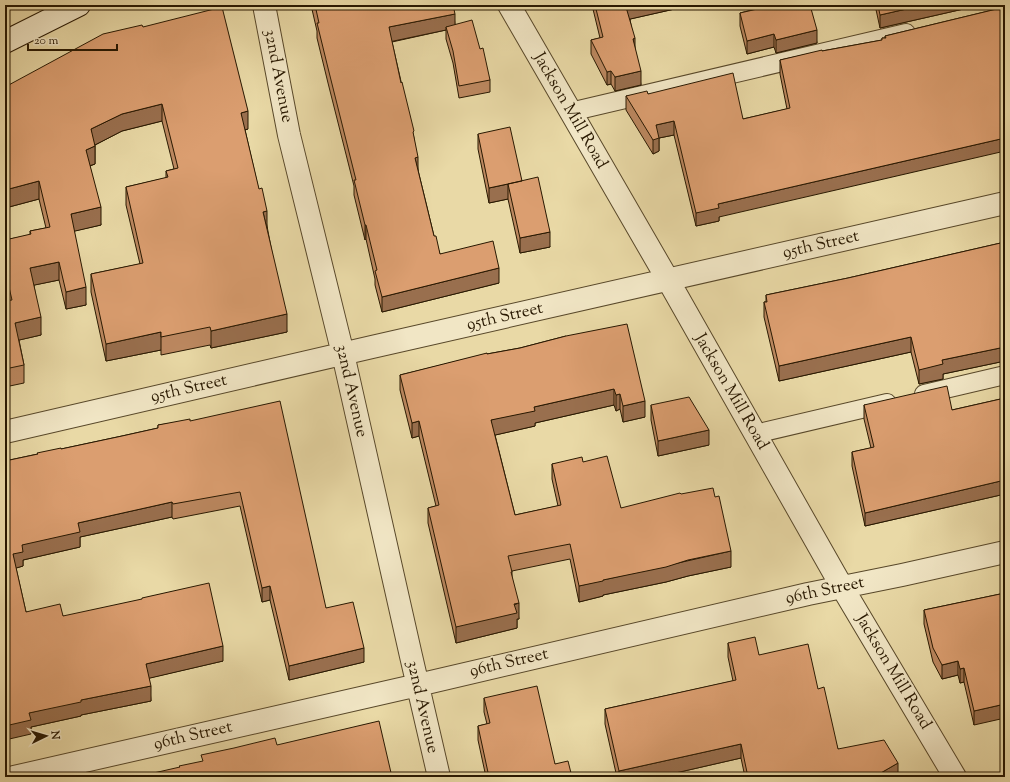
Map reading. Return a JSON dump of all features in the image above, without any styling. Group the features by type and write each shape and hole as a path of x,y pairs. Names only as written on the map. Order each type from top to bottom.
{"street":[{"path":"5,42 79,5"},
{"name":"32nd Avenue","path":"264,5 289,135 343,354 439,777"},
{"name":"Jackson Mill Road","path":"509,5 668,280 842,587 955,777"},
{"name":"95th Street","path":"5,432 1005,203"},
{"name":"96th Street","path":"14,777 808,594 1005,552"}],"lane":[{"path":"570,112 921,30"},
{"path":"755,434 1005,375"}],"building":[{"path":"315,5 453,5 455,14 389,27 401,83 402,82 414,131 418,157 415,158 434,236 436,236 440,254 493,241 499,268 382,297 375,271 377,270 354,180 356,180 317,23 319,23"},
{"path":"595,5 634,5 626,7 635,38 633,39 641,71 615,77 611,71 607,72 591,40 603,37"},
{"path":"766,5 810,5 817,30 776,40 774,34 747,41 740,13 766,7"},
{"path":"878,5 924,5 880,15"},
{"path":"222,7 248,111 241,113 259,189 262,188 267,211 263,212 287,314 211,331 210,327 161,337 161,332 106,344 91,274 143,263 126,187 168,177 166,171 178,168 162,104 122,114 91,129 95,146 86,150 101,207 71,214 86,287 66,292 59,262 30,268 41,317 15,323 24,365 5,369 5,301 12,300 5,270 5,240 31,234 30,231 50,227 39,181 9,189 7,183 5,184 5,87 103,34 142,25 143,27"},
{"path":"1005,7 1005,138 718,204 719,208 696,213 674,121 656,125 659,138 653,140 626,96 647,91 648,94 733,73 743,119 790,108 780,60 822,50 882,40 882,38 886,38 885,36"},
{"path":"472,20 480,49 483,48 490,80 459,86 453,51 446,27"},
{"path":"510,127 522,181 489,188 478,134"},
{"path":"538,177 550,232 520,238 508,184"},
{"path":"1005,242 1005,347 942,360 943,364 919,370 911,337 779,366 764,302 767,302 766,295"},
{"path":"627,324 645,401 623,406 620,394 616,395 614,389 534,407 535,411 491,420 515,515 561,505 552,464 582,457 583,462 607,456 621,508 680,493 713,488 715,497 719,496 731,551 579,586 570,544 508,556 519,603 514,604 517,613 456,627 428,508 439,505 419,421 412,423 400,375 487,353 520,348 566,336"},
{"path":"947,386 952,410 1005,398 1005,480 865,513 852,452 874,447 864,405"},
{"path":"689,397 709,430 658,441 651,405"},
{"path":"280,401 326,608 353,602 364,648 289,666 270,586 262,588 240,492 173,504 172,502 78,523 80,532 22,545 23,552 13,554 26,612 60,604 63,616 209,583 223,646 146,664 151,686 81,700 81,702 29,713 31,720 5,726 5,461 158,428 158,425 190,419 190,421"},
{"path":"1005,593 1005,704 974,711 964,668 960,669 958,661 942,665 933,648 924,610"},
{"path":"755,637 759,655 808,644 818,689 824,687 838,749 884,740 898,763 879,774 881,777 748,777 741,744 619,771 605,709 736,680 728,643"},
{"path":"537,686 555,764 568,761 572,777 489,777 478,726 490,723 484,698"},
{"path":"379,721 392,777 136,777 203,761 201,755 275,738 277,745"},
{"path":"619,772 620,777 595,777"}]}
